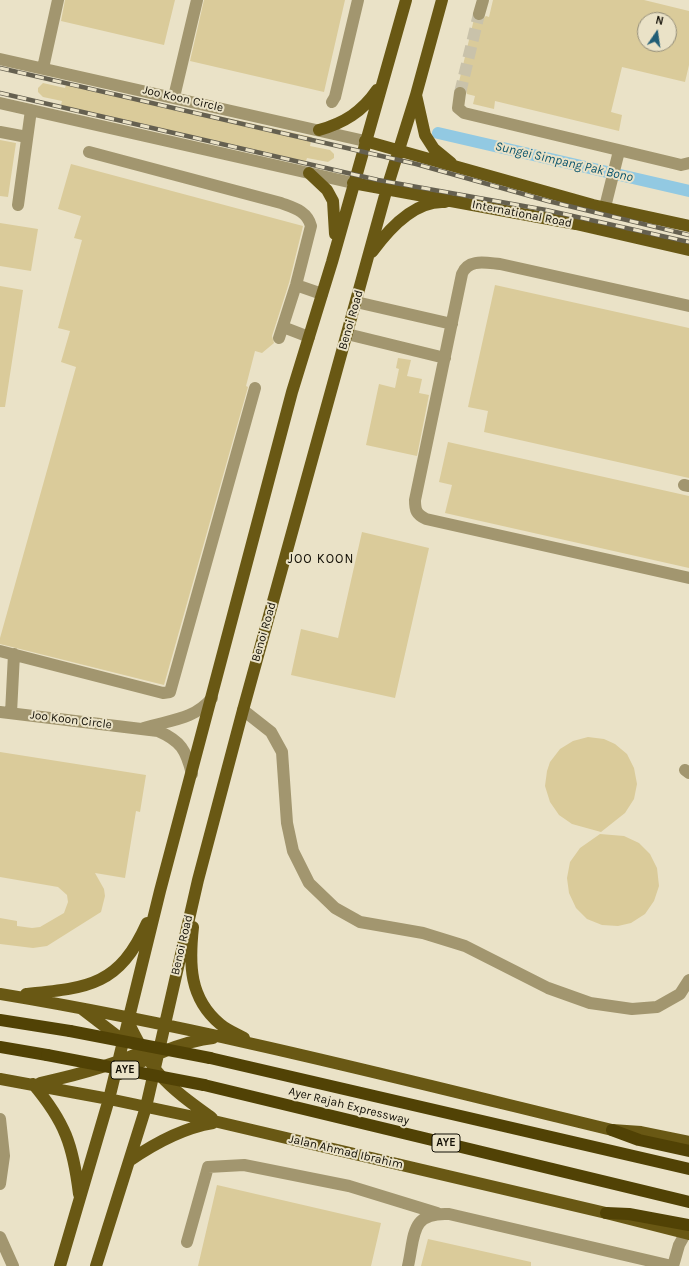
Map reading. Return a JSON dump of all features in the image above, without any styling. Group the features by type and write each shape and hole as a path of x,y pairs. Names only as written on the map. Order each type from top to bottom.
{"highway":[{"name":"Ayer Rajah Expressway","path":"0,1020 70,1031 210,1058 689,1169"},
{"name":"Ayer Rajah Expressway","path":"0,1047 204,1085 689,1202"},
{"path":"612,1130 639,1140 689,1151"},
{"path":"606,1213 629,1214 688,1231"}],"main road":[{"path":"60,1266 109,1099 160,891 292,392 332,262 406,0"},
{"name":"Benoi Road","path":"96,1266 146,1107 152,1081 149,1056 164,1025 198,880 243,710 387,188 416,94 442,0"},
{"path":"319,130 337,125 354,116 368,102 382,83"},
{"path":"416,94 426,135 434,149 455,166"},
{"name":"International Road","path":"365,141 605,207 689,226"},
{"path":"309,172 327,190 333,201 336,229 332,262"},
{"name":"International Road","path":"354,183 576,224 689,250"},
{"path":"368,257 389,230 406,216 419,209 442,202 472,205"},
{"path":"198,880 190,956 192,977 197,993 206,1008 220,1024 253,1044"},
{"path":"5,994 71,988 90,984 111,974 134,950 160,891"},
{"path":"5,994 224,1037 612,1130 641,1132 689,1142"},
{"path":"80,1008 123,1041 149,1056"},
{"path":"128,1019 159,1074 184,1098 218,1122"},
{"path":"33,1084 70,1077 118,1062 149,1056 200,1040 224,1037"},
{"path":"114,1076 149,1056"},
{"name":"Jalan Ahmad Ibrahim","path":"0,1079 33,1084 218,1122 606,1213"},
{"path":"33,1084 52,1106 62,1125 75,1159 80,1199"},
{"path":"129,1161 149,1147 177,1133 199,1125 218,1122"}],"street":[{"path":"43,68 58,0"},
{"path":"174,97 197,0"},
{"path":"332,102 335,97 358,0"},
{"path":"479,14 483,0"},
{"name":"Joo Koon Circle","path":"0,59 365,141"},
{"path":"460,93 458,108 464,114 681,165 689,163"},
{"path":"0,103 354,183"},
{"path":"18,205 31,110"},
{"path":"0,132 27,137"},
{"path":"605,207 619,151"},
{"path":"89,152 282,203 301,211 309,219 311,226 296,285 281,332 309,337"},
{"path":"689,306 500,264 474,263 464,269 415,500 415,509 419,515 426,519 689,578"},
{"path":"296,285 322,294"},
{"path":"356,302 452,324"},
{"path":"347,334 445,358"},
{"path":"0,651 163,693 170,692 255,388"},
{"path":"6,712 14,654"},
{"name":"Joo Koon Circle","path":"141,729 160,722 183,718 200,711 212,698"},
{"path":"243,710 270,732 282,752 287,823 293,851 310,883 335,908 360,922 422,934 465,946 548,988 590,1002 632,1009 657,1007 680,994 689,980"},
{"name":"Joo Koon Circle","path":"6,712 158,731 178,742 188,758 192,774"},
{"path":"0,1120 4,1156 0,1184"},
{"path":"187,1242 208,1167 244,1165 349,1186 437,1213 449,1214 672,1266 679,1245 688,1231"},
{"path":"408,1266 418,1225 423,1218 437,1213"},
{"path":"0,1237 13,1266"}],"building":[{"path":"65,0 175,0 164,45 61,21"},
{"path":"204,0 345,0 324,92 190,61"},
{"path":"493,0 644,0 689,11 689,65 685,82 622,67 611,112 622,115 619,131 495,101 494,109 473,104 475,96 467,94 464,87 458,86 474,19 480,21 486,16 489,17"},
{"path":"67,82 312,137 310,146 330,150 334,154 334,158 328,162 307,158 305,164 60,109 62,101 43,97 38,92 38,88 43,83 65,88"},
{"path":"0,140 16,143 8,197 0,196"},
{"path":"71,164 303,226 289,283 272,336 274,343 262,353 255,351 246,386 248,387 164,685 0,644 0,638 76,367 61,362 70,331 58,328 82,240 74,238 81,216 58,209"},
{"path":"0,223 38,229 31,271 0,266"},
{"path":"495,285 689,328 689,478 484,432 488,411 468,407"},
{"path":"0,286 23,290 5,407 0,407"},
{"path":"398,358 411,360 407,376 422,379 419,393 429,395 417,456 366,445 379,384 395,388 399,369 396,368"},
{"path":"448,442 689,496 689,568 445,513 452,485 439,482"},
{"path":"362,532 429,548 395,698 291,675 301,629 338,638"},
{"path":"588,737 604,739 615,744 627,754 634,768 637,784 634,799 625,813 601,832 572,824 559,815 550,802 545,786 550,762 560,749 573,741"},
{"path":"0,752 146,775 140,812 136,811 125,878 95,873 104,889 105,896 101,912 47,946 33,948 0,944 0,918 17,921 17,926 32,928 40,927 64,913 68,902 67,895 58,887 0,877"},
{"path":"600,834 624,836 639,843 650,854 657,868 659,886 654,901 645,914 631,923 618,926 602,925 587,919 576,908 569,893 567,878 570,862 580,848"},
{"path":"217,1185 381,1223 371,1266 198,1266"},
{"path":"428,1239 531,1262 531,1266 421,1266"}],"waterway":[{"name":"Sungei Simpang Pak Bono","path":"438,133 689,191"}],"tunnel":[{"path":"460,93 479,14"}],"railway":[{"path":"0,68 416,164 548,201 689,235"},
{"path":"0,93 378,180 546,210 689,242"}],"district":[{"name":"JOO KOON","path":"321,559"}]}
